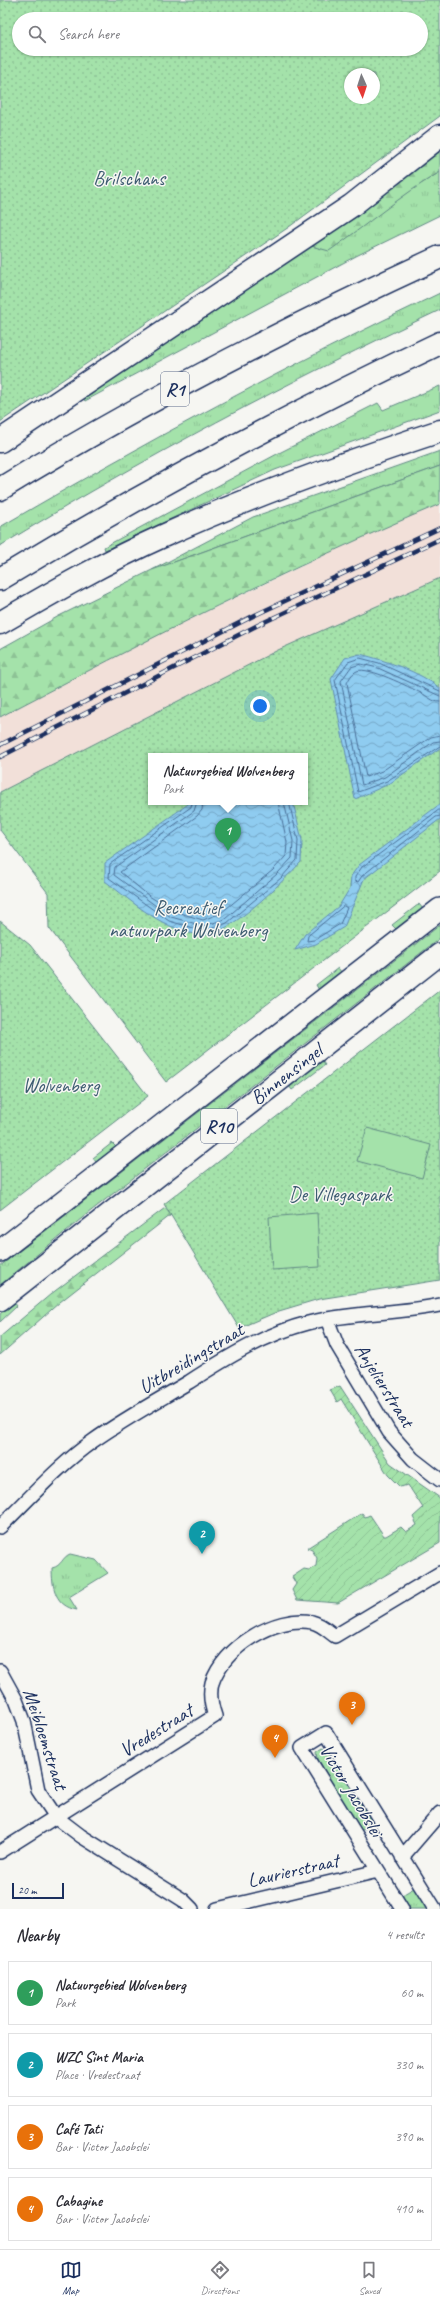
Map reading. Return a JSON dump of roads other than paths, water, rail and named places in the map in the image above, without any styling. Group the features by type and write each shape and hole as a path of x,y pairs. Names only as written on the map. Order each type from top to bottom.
{"highway":[{"path":"0,442 351,206 440,136"},
{"name":"R1","path":"0,489 78,443 203,374 440,256"},
{"path":"0,579 64,540 334,393 440,343"},
{"path":"0,622 117,559 202,518 312,475 440,431"}],"main road":[{"name":"Binnensingel","path":"0,1251 440,908"},
{"name":"Binnensingel","path":"0,1300 440,954"}],"street":[{"name":"Uitbreidingstraat","path":"0,1527 68,1461 93,1441 229,1357 262,1340 296,1327 327,1319 396,1312 440,1305"},
{"name":"Anjelierstraat","path":"327,1319 337,1345 389,1432 413,1460 440,1480"},
{"name":"Vredestraat","path":"0,1852 215,1716 210,1702 212,1684 220,1665 235,1648 249,1639 277,1626 293,1622 312,1622 325,1628 335,1636 440,1573"},
{"name":"Meibloemstraat","path":"0,1671 16,1700 24,1721 38,1790 56,1817 81,1836 183,1900 192,1909"},
{"name":"Victor Jacobslei","path":"402,1909 302,1748 326,1733 434,1909"},
{"path":"402,1857 440,1813"},
{"name":"Laurierstraat","path":"217,1909 378,1871"}],"water":[{"path":"360,654 402,667 422,676 440,688 440,748 389,784 355,799 331,679 345,658"},
{"path":"440,804 440,819 364,879 344,927 316,944 295,950 305,934 339,906 350,888 351,876 359,865"},
{"path":"187,805 294,805 302,840 301,862 269,894 240,918 226,927 213,933 203,935 189,933 176,928 139,907 105,881 105,863"}],"railway":[{"path":"0,745 253,616 440,528"},
{"path":"0,757 258,625 440,539"}],"place":[{"name":"Natuurgebied Wolvenberg","path":"228,851"},
{"name":"WZC Sint Maria","path":"202,1554"},
{"name":"Café Tati","path":"352,1725"},
{"name":"Cabagine","path":"275,1758"}],"park label":[{"name":"Brilschans","path":"129,178"},
{"name":"Recreatief natuurpark Wolvenberg","path":"188,918"},
{"name":"Wolvenberg","path":"61,1085"},
{"name":"De Villegaspark","path":"340,1194"}]}
